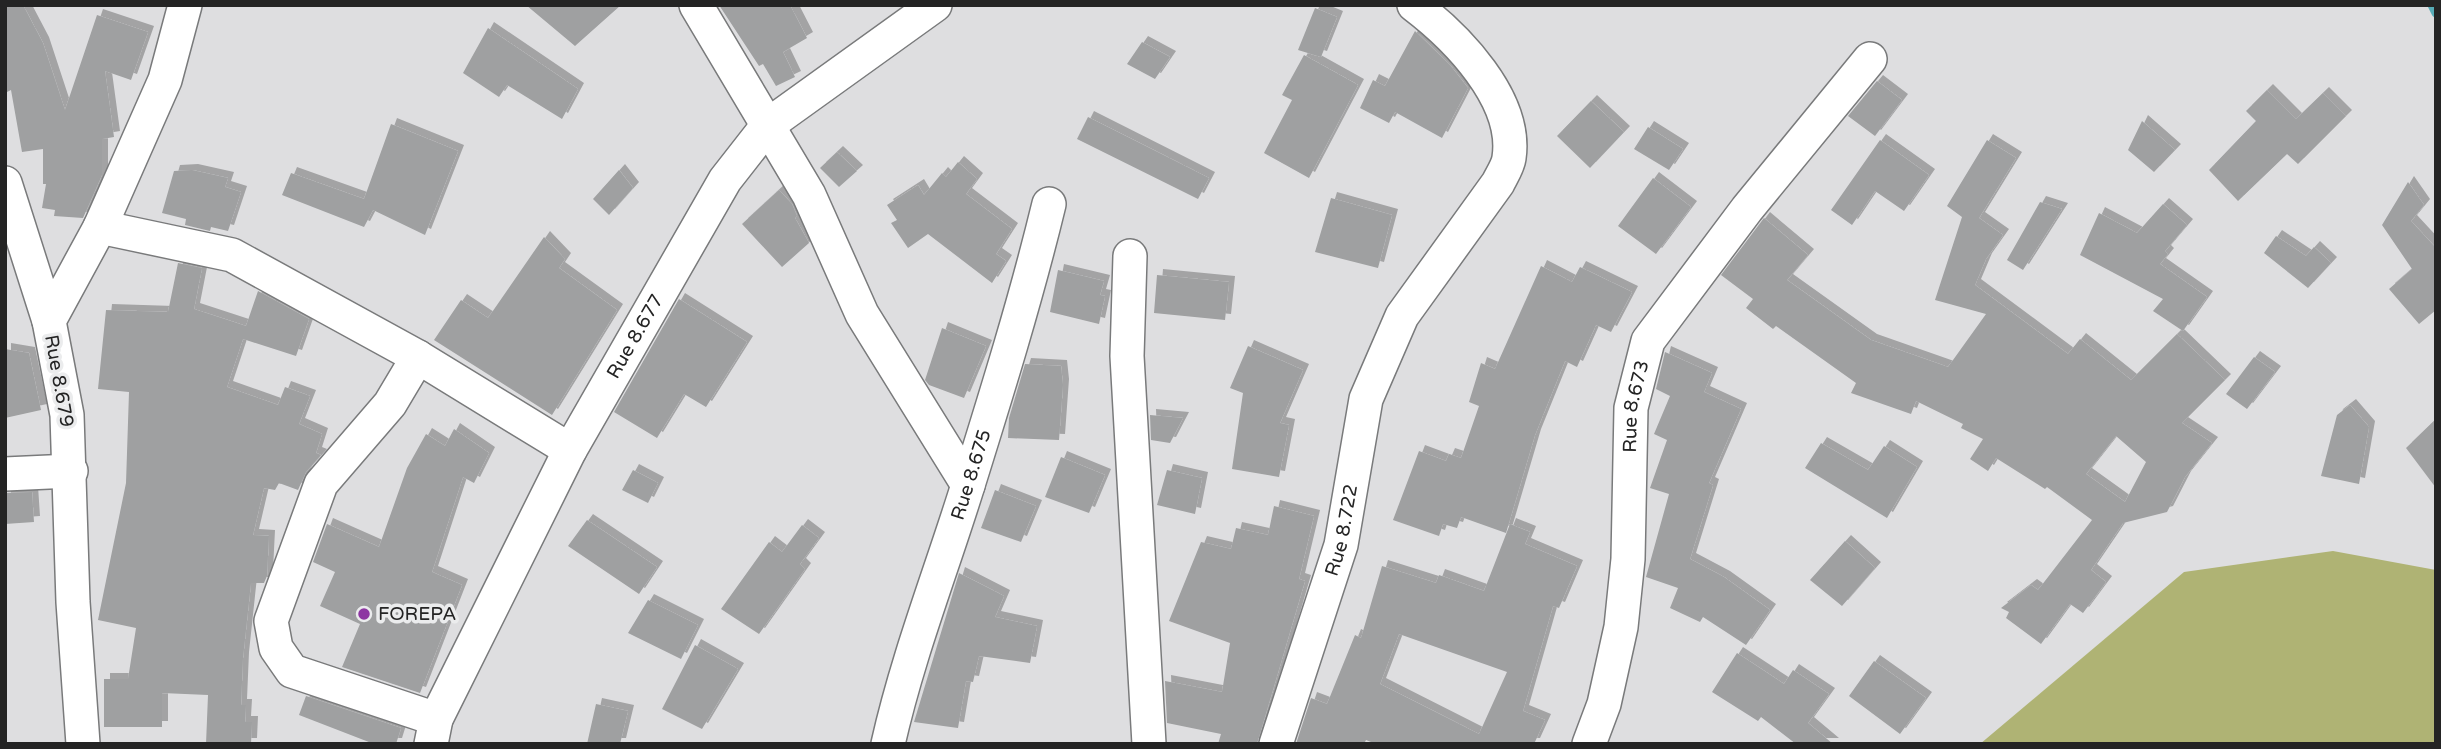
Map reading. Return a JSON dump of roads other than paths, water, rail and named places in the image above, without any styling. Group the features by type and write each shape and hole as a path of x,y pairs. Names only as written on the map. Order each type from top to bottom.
{"street":[{"name":"Rue 8.679","path":"83,744 73,602 71,471 67,415 49,321 100,227 165,80 185,5"},
{"path":"696,5 809,195 862,314 968,485"},
{"name":"Rue 8.677","path":"434,731 570,450 725,180 768,125 934,5"},
{"name":"Rue 8.722","path":"1276,744 1341,545 1366,399 1402,316 1498,183 1509,159 1508,131 1494,92 1467,52 1414,5"},
{"name":"Rue 8.673","path":"1589,744 1604,704 1622,627 1629,559 1631,408 1648,341 1747,209 1870,59"},
{"path":"5,183 14,242 49,321"},
{"name":"Rue 8.675","path":"888,744 905,670 968,485 1028,291 1049,205"},
{"path":"100,227 232,255 418,356 570,450"},
{"path":"1130,256 1127,356 1149,744"},
{"path":"418,356 390,404 321,484 271,621 276,648 292,671 434,731"},
{"path":"5,474 71,471"}],"waterway":[{"path":"2432,5 2436,13"}],"place":[{"name":"FOREPA","path":"364,614"}]}
